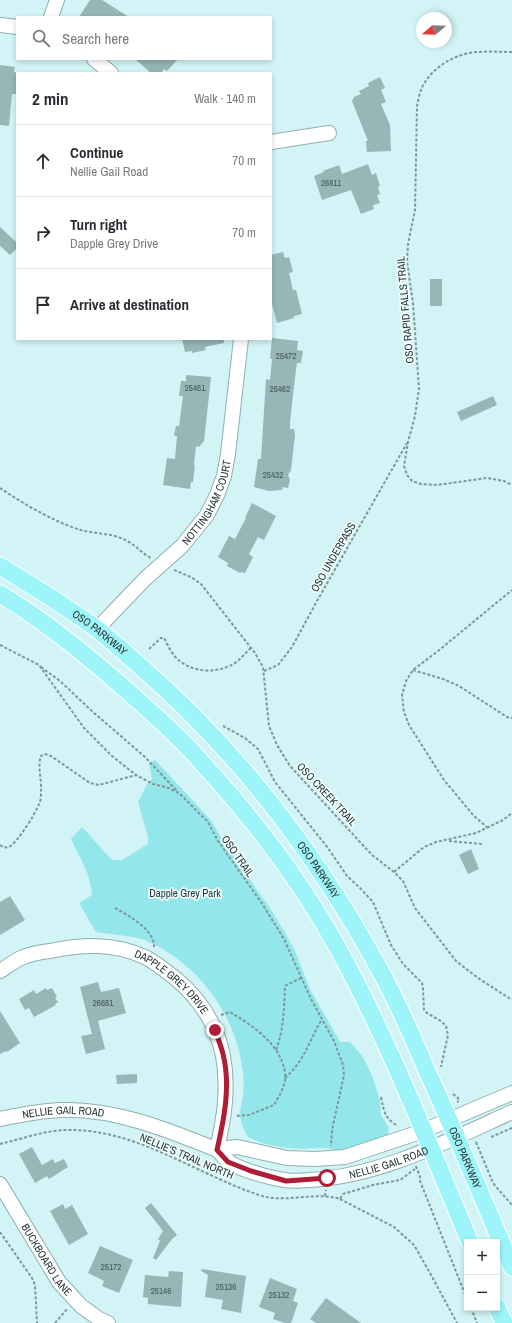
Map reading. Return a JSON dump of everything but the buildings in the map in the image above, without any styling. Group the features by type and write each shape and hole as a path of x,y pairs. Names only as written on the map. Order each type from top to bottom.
{"main road":[{"name":"OSO PARKWAY","path":"0,566 97,629 164,687 202,723 242,769 279,814 308,853 334,891 383,975 450,1120 512,1268"},
{"path":"0,594 49,627 90,658 160,720 204,764 275,851 308,899 340,953 377,1027 469,1239"},
{"path":"499,1311 504,1323"}],"street":[{"path":"51,16 57,0"},
{"path":"0,25 16,27"},
{"path":"95,60 110,72"},
{"path":"272,142 329,133"},
{"name":"NOTTINGHAM COURT","path":"97,629 145,580 182,546 207,515 224,476 228,454 241,340"},
{"name":"DAPPLE GREY DRIVE","path":"0,971 21,958 71,947 97,945 121,948 146,957 186,987 202,1006 215,1030 223,1055 226,1075 226,1096 217,1150"},
{"name":"NELLIE GAIL ROAD","path":"217,1150 237,1147 287,1158 315,1159 345,1157 423,1131 512,1093"},
{"name":"NELLIE GAIL ROAD","path":"0,1119 18,1115 60,1110 94,1112 136,1120 217,1150 228,1162 251,1171 286,1181 322,1179 368,1171 430,1148 512,1112"},
{"name":"BUCKBOARD LANE","path":"0,1184 59,1282 81,1306 99,1319 108,1323"}],"path":[{"name":"OSO RAPID FALLS TRAIL","path":"512,52 476,52 450,60 438,68 427,79 420,91 417,106 415,210 408,244 407,262 413,303 420,389 404,466 407,475 412,481 421,484 437,485 487,478 504,481 512,485"},
{"name":"OSO UNDERPASS","path":"264,671 278,665 292,647 408,442"},
{"path":"0,488 18,500 69,526 122,538 129,541 147,556"},
{"name":"OSO CREEK TRAIL","path":"177,572 191,577 201,584 263,667 269,726 277,745 290,766 372,855 403,881 415,908 456,961 478,978 512,1000"},
{"path":"488,828 474,816 444,780 410,725 404,712 402,695 406,681 414,670 512,590"},
{"path":"149,649 161,638 164,638 173,654 179,660 200,671 211,671 225,668 236,662 250,648"},
{"name":"OSO TRAIL","path":"0,645 39,665 84,728 112,756 136,775 153,784 169,788 180,794 208,822 218,842 261,902 284,939 301,978 334,1040 343,1065 344,1075 332,1130 331,1146"},
{"path":"39,665 60,681 94,713 144,756 180,794"},
{"path":"414,670 443,679 459,686 508,717 512,718"},
{"path":"94,713 96,709"},
{"path":"0,845 4,848 10,846 22,833 40,804 42,790 39,760 41,756 45,754 51,756 90,783 99,785 136,775"},
{"path":"394,872 424,847 436,842 488,828 512,813"},
{"path":"448,840 482,844"},
{"path":"115,908 138,922 147,931 154,944 154,963"},
{"path":"276,1050 284,1019 285,986 301,978"},
{"path":"208,1018 230,1012 246,1022 265,1037 276,1050 285,1074 281,1092 274,1105 249,1115 224,1115"},
{"path":"284,1079 295,1069 302,1058 322,1019"},
{"path":"382,1096 384,1110 388,1120 399,1127"},
{"path":"486,1139 512,1128"},
{"name":"NELLIE'S TRAIL NORTH","path":"0,1144 46,1133 66,1130 100,1132 148,1147 204,1173 260,1195 276,1198 325,1196 340,1199 394,1227 414,1245 457,1323"},
{"path":"476,1142 496,1188 512,1205"},
{"path":"340,1199 342,1194 373,1185 400,1180 410,1173"},
{"path":"420,1177 420,1181 464,1291"},
{"path":"0,1232 32,1278 35,1285 37,1323"},
{"path":"55,1323 75,1300"},
{"path":"472,1311 477,1323"}],"green space":[{"name":"Dapple Grey Park","path":"155,760 208,817 224,843 272,911 295,951 310,989 340,1042 350,1042 363,1057 373,1078 380,1100 381,1115 389,1128 389,1135 349,1149 336,1150 326,1148 299,1149 280,1147 262,1143 248,1137 242,1126 240,1117 244,1081 238,1046 222,1009 210,992 197,976 182,962 165,950 142,939 96,932 79,903 92,895 90,880 71,839 82,827 112,860 122,860 148,844 148,837 138,802 146,786 152,779 149,763"}],"route":[{"path":"215,1030 223,1055 226,1075 224,1119 217,1150 228,1162 251,1171 286,1181 327,1178"}]}
